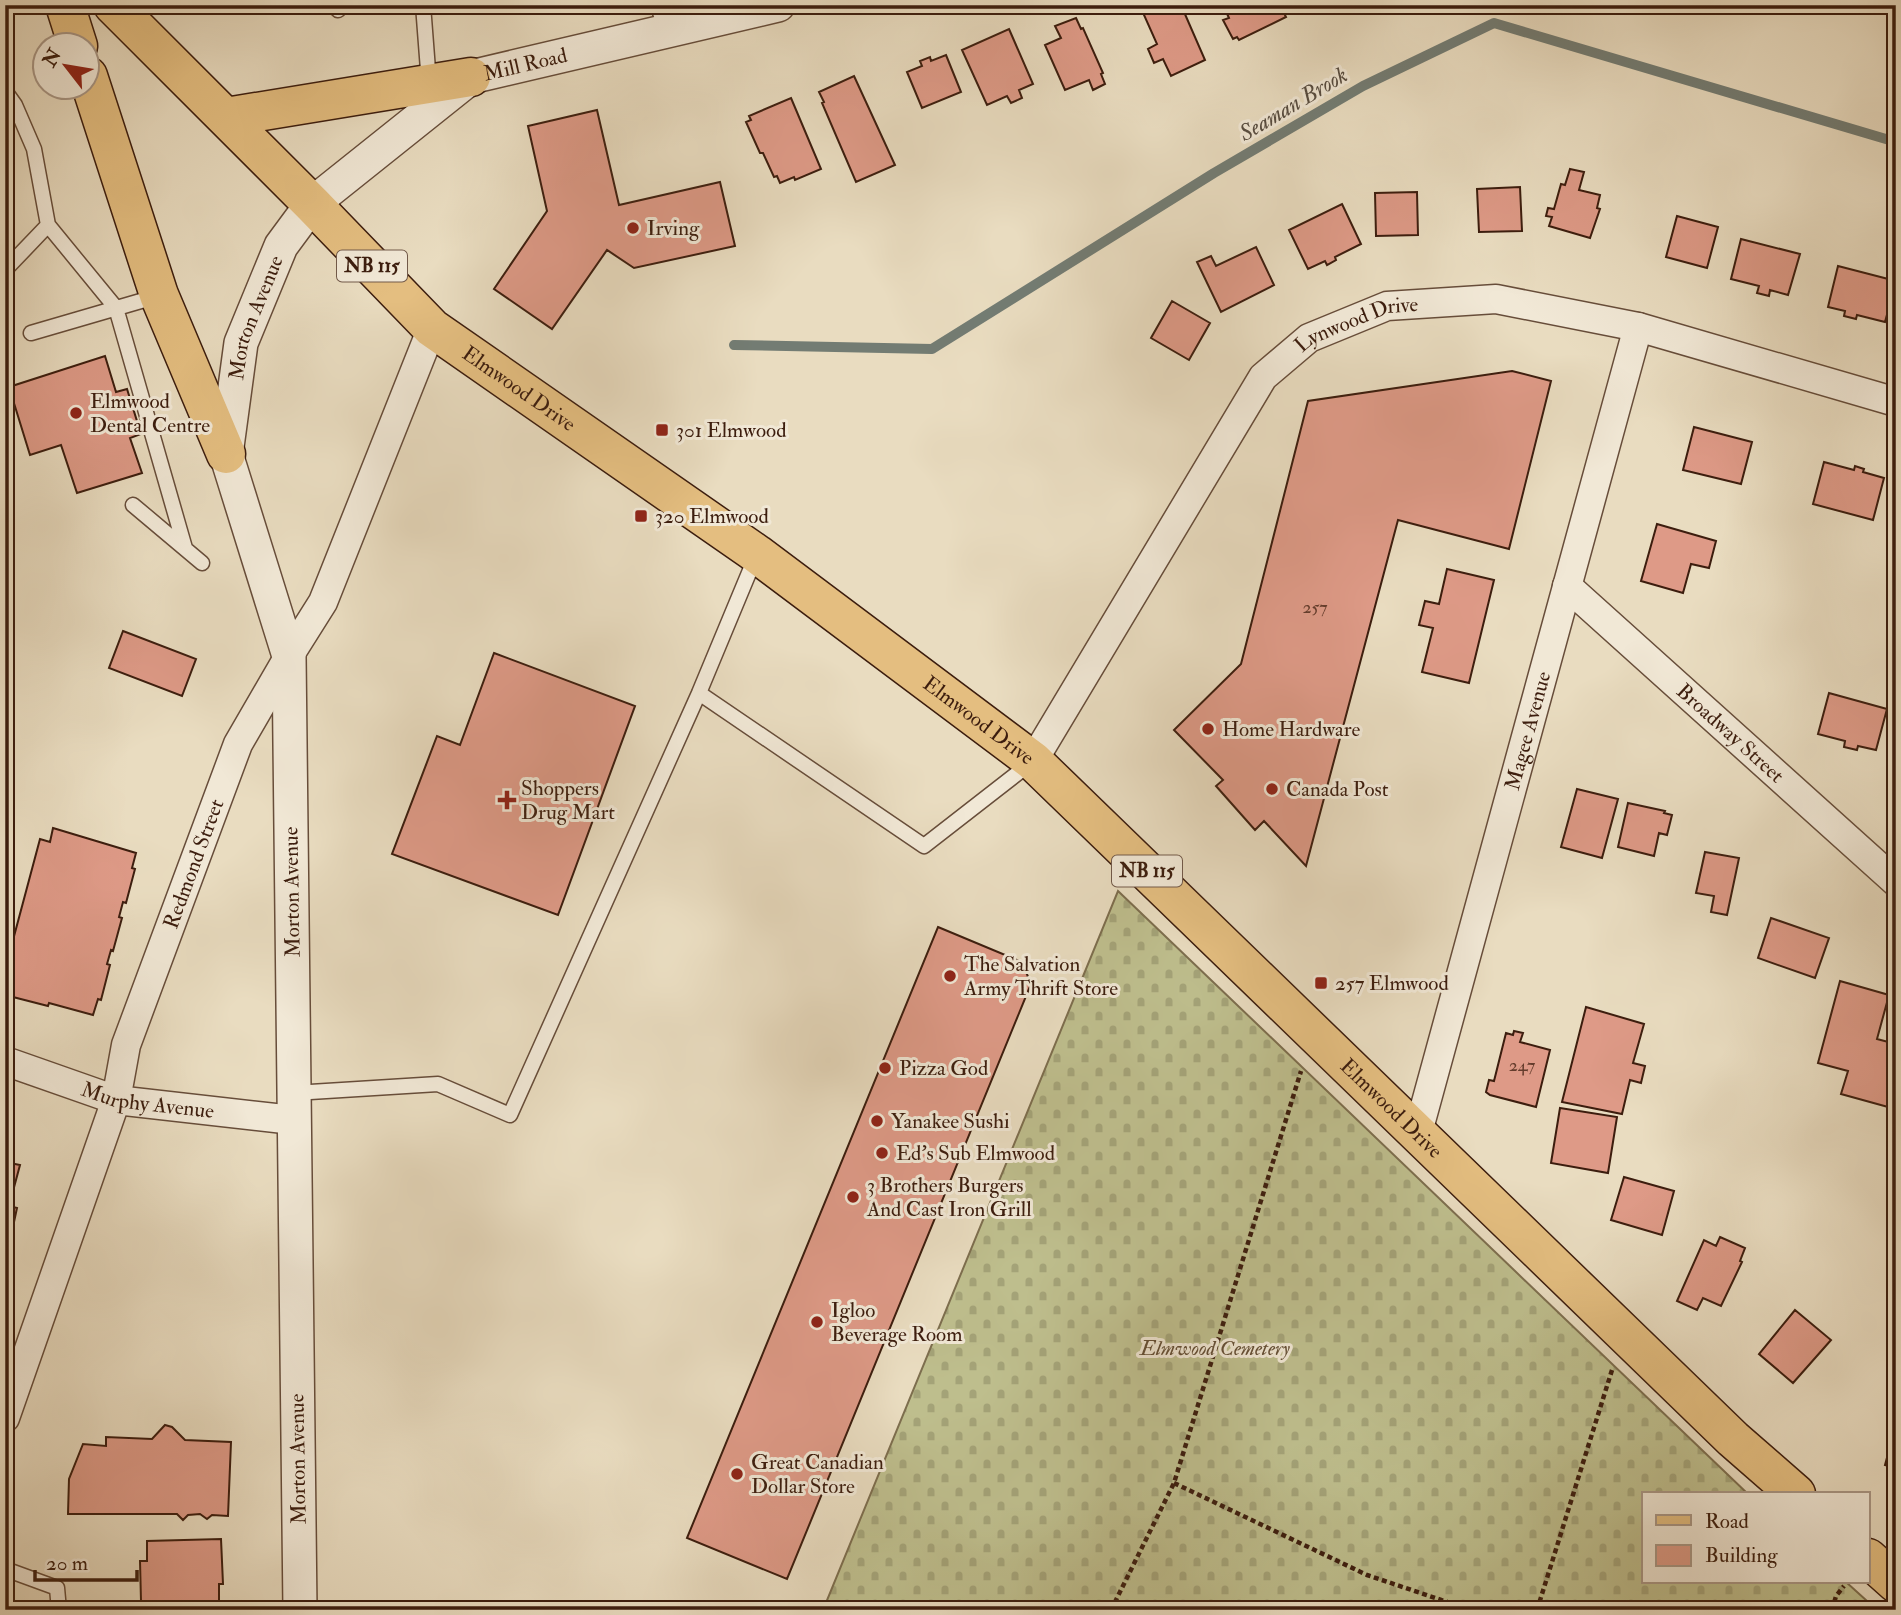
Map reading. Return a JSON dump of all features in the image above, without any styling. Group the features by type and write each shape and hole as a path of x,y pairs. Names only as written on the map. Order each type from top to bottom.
{"main road":[{"path":"65,5 74,32"},
{"name":"Elmwood Drive","path":"113,5 432,328 757,554 1033,761 1733,1439 1794,1492"},
{"path":"226,117 471,77"},
{"path":"96,102 159,295 226,454"},
{"path":"1870,1560 1896,1583"}],"street":[{"name":"Mill Road","path":"312,204 471,77 669,18 778,5"},
{"name":"Morton Avenue","path":"300,1610 289,656 226,454 241,343 281,246 312,204"},
{"name":"Lynwood Drive","path":"1033,761 1263,377 1308,338 1387,306 1496,299 1638,327 1896,402"},
{"name":"Magee Avenue","path":"1418,1132 1638,327"},
{"name":"Redmond Street","path":"5,1418 116,1100 126,1045 238,744 323,602 432,328"},
{"name":"Broadway Street","path":"1567,586 1896,882"},
{"name":"Murphy Avenue","path":"5,1061 116,1100 293,1107"}],"lane":[{"path":"423,5 430,84"},
{"path":"5,91 15,104 34,149 48,225 116,308 185,548"},
{"path":"5,270 48,225"},
{"path":"31,334 159,295"},
{"path":"133,505 202,564"},
{"path":"293,1107 439,1084 510,1115 699,693 757,554"},
{"path":"699,693 924,846 1033,761"},
{"path":"5,1569 57,1588 59,1610"}],"path":[{"path":"1111,1610 1174,1483 1313,1031"},
{"path":"1537,1610 1624,1333"},
{"path":"1174,1483 1367,1575 1471,1610"},
{"path":"1832,1610 1836,1596 1846,1584"}],"green space":[{"name":"Elmwood Cemetery","path":"1118,891 1746,1492 1642,1492 1642,1584 1848,1584 1877,1610 823,1610"}],"building":[{"path":"1181,5 1205,60 1171,76 1163,59 1154,63 1148,49 1157,44 1140,6"},
{"path":"1223,5 1280,5 1286,17 1239,40 1237,37 1233,39 1223,20 1229,18"},
{"path":"1076,18 1103,73 1101,74 1105,84 1093,90 1089,80 1065,90 1045,45 1061,38 1055,26"},
{"path":"1009,29 1033,84 1019,90 1022,98 1011,103 1007,96 987,105 962,50"},
{"path":"946,55 961,92 922,108 907,72 922,66 920,61 930,57 931,61"},
{"path":"854,76 895,165 856,182 819,92"},
{"path":"791,98 821,169 780,183 777,176 774,177 763,153 760,153 746,122 751,120 749,116"},
{"name":"Irving","path":"597,110 619,205 720,182 735,246 634,268 607,250 552,329 494,289 547,211 528,126"},
{"path":"1570,169 1584,172 1579,190 1600,195 1597,208 1600,209 1590,238 1549,226 1552,217 1546,216 1548,208 1554,209 1561,184 1565,185"},
{"path":"1520,187 1522,231 1479,232 1477,189"},
{"path":"1417,192 1418,235 1376,236 1375,193"},
{"path":"1342,204 1361,244 1335,257 1336,260 1327,265 1325,261 1308,269 1289,230"},
{"path":"1677,216 1718,227 1707,268 1666,257"},
{"path":"1741,239 1800,254 1788,295 1770,290 1769,296 1757,293 1759,286 1731,279"},
{"path":"1256,247 1274,285 1221,312 1197,262 1211,256 1216,266"},
{"path":"1838,266 1896,281 1885,322 1857,315 1856,319 1844,316 1845,311 1828,307"},
{"path":"1172,301 1210,323 1189,360 1151,338"},
{"name":"Elmwood Dental Centre","path":"105,356 116,392 127,389 141,434 130,438 142,473 77,493 61,445 30,455 9,387"},
{"name":"Home Hardware","path":"1512,371 1551,381 1509,549 1398,520 1306,866 1264,821 1255,830 1216,786 1223,780 1174,730 1241,664 1308,401"},
{"path":"1694,427 1752,442 1741,484 1683,470"},
{"path":"1824,462 1854,470 1855,466 1864,469 1863,472 1884,478 1873,520 1813,504"},
{"path":"1657,524 1716,541 1709,568 1691,564 1683,593 1641,581"},
{"path":"1447,569 1494,580 1469,683 1422,672 1433,628 1419,625 1425,601 1439,604"},
{"path":"123,631 196,659 182,696 109,668"},
{"name":"Shoppers Drug Mart","path":"494,653 635,706 558,915 392,854 437,736 460,745"},
{"path":"1829,693 1887,709 1876,750 1858,746 1857,750 1844,747 1845,741 1818,734"},
{"path":"1577,789 1618,799 1602,858 1561,847"},
{"path":"1628,803 1672,815 1667,835 1659,833 1654,856 1618,847"},
{"path":"53,828 136,853 132,868 135,869 126,903 123,902 119,917 122,918 107,964 110,965 101,1000 98,999 93,1015 9,996 13,982 5,979 5,970 40,839 50,842"},
{"path":"1705,852 1739,858 1727,915 1711,912 1714,896 1696,893"},
{"path":"1771,918 1829,938 1815,978 1758,958"},
{"path":"938,927 1022,962 1031,984 787,1579 687,1538"},
{"path":"1840,981 1889,995 1877,1039 1896,1044 1896,1078 1888,1107 1841,1094 1848,1071 1818,1063"},
{"path":"1586,1007 1644,1024 1633,1063 1645,1066 1641,1083 1630,1080 1622,1114 1562,1102"},
{"path":"1514,1031 1523,1033 1520,1042 1550,1050 1536,1107 1486,1092 1489,1080 1494,1081 1506,1033 1513,1035"},
{"path":"1560,1108 1617,1117 1608,1173 1551,1163"},
{"path":"5,1162 20,1165 9,1206 17,1208 14,1222 6,1220 5,1223"},
{"path":"1624,1177 1674,1191 1662,1235 1611,1220"},
{"path":"1720,1237 1745,1248 1740,1261 1742,1262 1721,1306 1703,1298 1697,1310 1677,1301 1704,1240 1716,1246"},
{"path":"1795,1310 1831,1340 1793,1383 1759,1354"},
{"path":"1896,1424 1896,1468 1885,1465"},
{"path":"165,1425 172,1427 185,1440 231,1442 228,1516 212,1515 207,1519 200,1514 188,1515 183,1520 177,1514 68,1514 69,1479 83,1444 106,1446 106,1437 152,1439"},
{"path":"221,1539 223,1584 219,1584 219,1610 148,1610 147,1601 141,1601 140,1561 147,1561 147,1541"}],"waterway":[{"name":"Seaman Brook","path":"734,345 932,349 1214,173 1363,86 1494,23 1896,142"}],"place":[{"name":"Irving","path":"633,228"},
{"name":"Elmwood Dental Centre","path":"76,413"},
{"name":"301 Elmwood","path":"662,430"},
{"name":"320 Elmwood","path":"641,516"},
{"name":"Home Hardware","path":"1208,729"},
{"name":"Canada Post","path":"1272,789"},
{"name":"Shoppers Drug Mart","path":"507,800"},
{"name":"The Salvation Army Thrift Store","path":"950,976"},
{"name":"257 Elmwood","path":"1321,983"},
{"name":"Pizza God","path":"885,1068"},
{"name":"Yanakee Sushi","path":"877,1121"},
{"name":"Ed's Sub Elmwood","path":"882,1153"},
{"name":"3 Brothers Burgers And Cast Iron Grill","path":"853,1197"},
{"name":"Igloo Beverage Room","path":"817,1322"},
{"name":"Great Canadian Dollar Store","path":"737,1474"}]}
